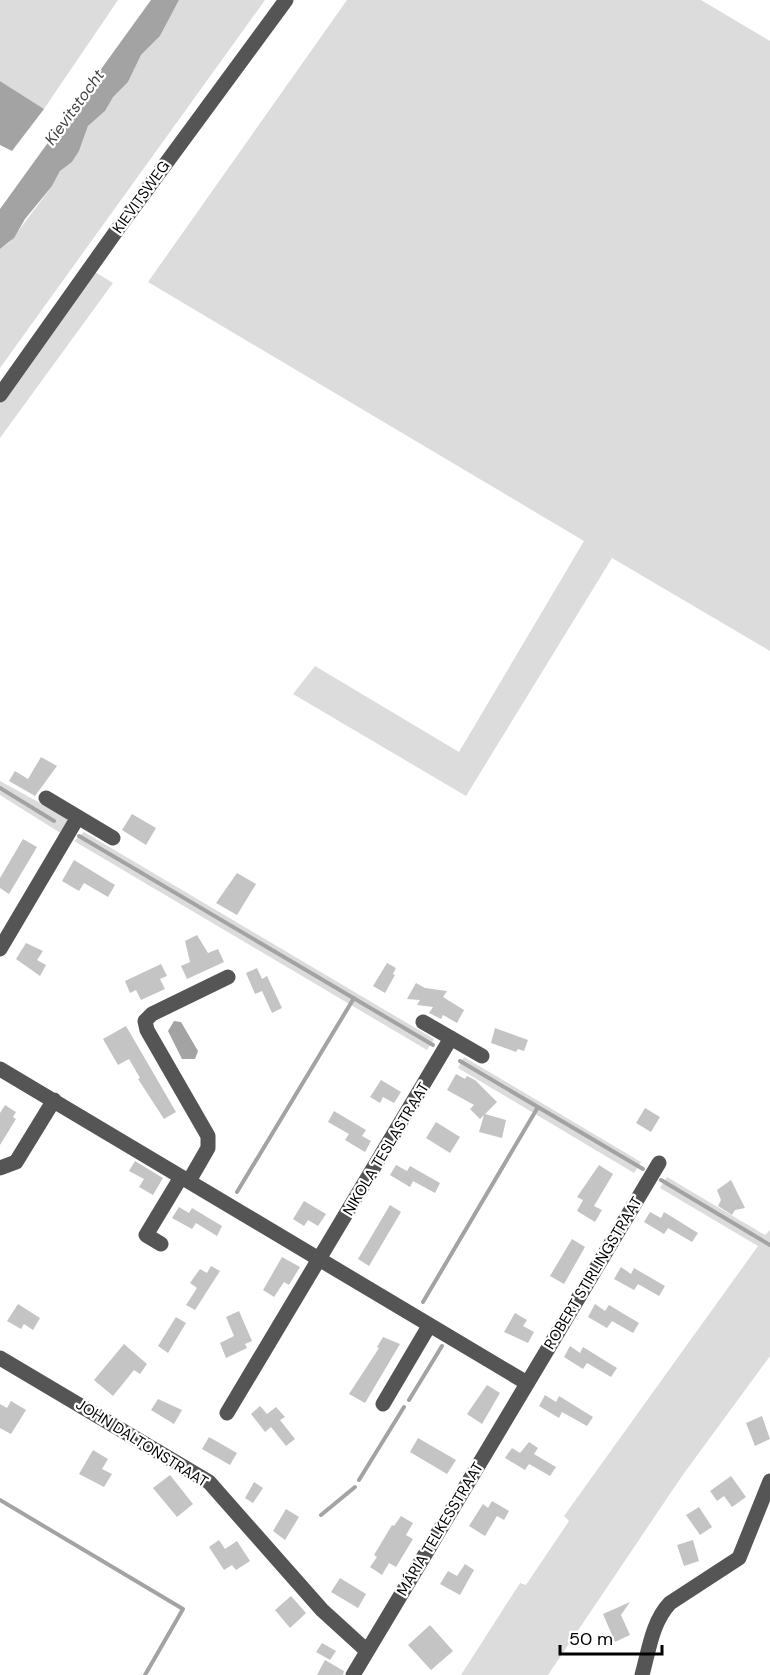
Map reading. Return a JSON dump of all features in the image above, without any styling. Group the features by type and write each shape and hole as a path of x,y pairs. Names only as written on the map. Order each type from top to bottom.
{"street":[{"name":"KIEVITSWEG","path":"0,395 117,230 286,0"},
{"path":"46,798 113,838"},
{"path":"0,949 78,817"},
{"path":"160,1244 146,1235 208,1148 208,1136 147,1030 146,1021 152,1014 228,977"},
{"path":"423,1022 482,1056"},
{"name":"NIKOLA TESLASTRAAT","path":"227,1413 451,1038"},
{"path":"0,1069 527,1383"},
{"path":"0,1168 16,1162 54,1100"},
{"name":"ROBERT STIRLINGSTRAAT","path":"527,1383 659,1163"},
{"path":"383,1404 429,1326"},
{"name":"JOHN DALTONSTRAAT","path":"0,1358 208,1482 322,1610 367,1651"},
{"name":"MÁRIA TELKESSTRAAT","path":"353,1675 527,1383"},
{"path":"642,1675 657,1622 663,1611 670,1603 739,1558 770,1481"}],"shaded area":[{"path":"0,0 118,0 44,109 0,81"},
{"path":"179,0 265,0 0,368 0,249 10,242 52,186 60,171 72,162 79,151 88,126 105,111 112,97 128,82 141,55 160,36"},
{"path":"347,0 701,0 770,41 770,651 612,558 466,796 293,694 315,666 459,752 584,541 148,282"},
{"path":"95,272 113,283 0,438 0,404"},
{"path":"0,781 66,817 67,821 62,834 0,795"},
{"path":"84,832 434,1039 427,1050 74,841"},
{"path":"464,1057 641,1162 634,1173 458,1068"},
{"path":"667,1177 765,1235 770,1230 770,1356 682,1476 548,1675 461,1675 520,1583 526,1585 569,1521 564,1516 758,1246 660,1188"}],"water":[{"name":"Kievitstocht","path":"151,0 179,0 160,36 141,55 128,82 113,97 105,111 88,126 79,151 72,162 60,171 52,186 25,219 14,238 0,249 0,209"},
{"path":"0,81 44,109 12,151 0,145"},
{"path":"174,1021 181,1022 198,1051 195,1059 182,1059 168,1031"}],"building":[{"path":"41,757 57,766 35,796 9,781 15,771 28,779"},
{"path":"132,814 156,828 146,845 122,830"},
{"path":"23,839 37,847 9,894 0,888 0,878"},
{"path":"74,860 115,885 108,897 84,883 79,891 62,881"},
{"path":"237,873 256,884 237,915 216,903"},
{"path":"197,935 208,953 218,949 224,962 187,979 181,966 190,962 185,941"},
{"path":"26,943 43,951 37,960 46,965 40,976 16,959"},
{"path":"387,963 396,968 393,974 395,975 385,993 373,986"},
{"path":"161,964 167,976 160,979 165,989 141,1000 136,990 130,993 125,981"},
{"path":"257,968 262,979 267,976 282,1008 272,1013 262,991 255,994 246,973"},
{"path":"416,983 425,988 447,991 443,997 464,1010 457,1023 443,1015 441,1019 429,1013 433,1007 417,1005 420,1000 407,999"},
{"path":"126,1026 176,1112 164,1119 138,1079 140,1078 129,1059 118,1065 103,1039"},
{"path":"495,1028 528,1040 524,1051 518,1049 516,1052 491,1043"},
{"path":"456,1074 465,1079 467,1076 475,1080 497,1102 485,1114 506,1120 502,1138 479,1132 484,1115 480,1119 470,1109 474,1105 447,1090"},
{"path":"381,1080 401,1092 394,1103 383,1097 380,1103 370,1097"},
{"path":"5,1105 16,1112 13,1117 16,1119 0,1145 0,1113"},
{"path":"645,1108 660,1117 651,1132 636,1123"},
{"path":"334,1111 366,1130 362,1136 371,1141 365,1152 345,1140 349,1134 328,1122"},
{"path":"436,1122 460,1137 450,1153 426,1138"},
{"path":"135,1161 163,1178 153,1195 139,1187 144,1179 129,1171"},
{"path":"396,1165 407,1171 410,1166 440,1183 435,1193 413,1181 410,1187 390,1175"},
{"path":"599,1165 613,1174 594,1206 602,1210 595,1222 577,1211 583,1200 577,1197"},
{"path":"731,1180 745,1208 735,1210 732,1215 718,1206 721,1200 717,1190"},
{"path":"304,1201 326,1214 318,1226 308,1220 304,1226 293,1219"},
{"path":"390,1205 401,1212 369,1266 358,1259"},
{"path":"179,1207 189,1213 192,1208 222,1226 217,1236 196,1223 192,1229 172,1218"},
{"path":"650,1212 661,1218 664,1212 698,1233 692,1242 668,1228 664,1234 644,1222"},
{"path":"572,1239 585,1247 564,1284 550,1276"},
{"path":"282,1257 300,1267 289,1285 284,1282 274,1297 263,1290"},
{"path":"211,1266 220,1271 195,1310 186,1305 197,1288 190,1283 200,1269 207,1273"},
{"path":"621,1267 631,1274 634,1268 665,1286 659,1296 638,1284 634,1290 614,1279"},
{"path":"18,1304 40,1318 33,1330 24,1324 21,1329 7,1321"},
{"path":"595,1304 605,1311 609,1305 639,1323 633,1333 612,1321 607,1328 588,1317"},
{"path":"239,1311 252,1341 245,1344 247,1348 226,1358 220,1343 234,1336 226,1317"},
{"path":"515,1313 527,1320 523,1326 534,1332 528,1343 504,1332"},
{"path":"176,1317 186,1323 168,1353 158,1346"},
{"path":"383,1337 400,1344 365,1403 349,1394 379,1348 377,1347"},
{"path":"124,1344 147,1364 140,1374 134,1370 113,1396 94,1380"},
{"path":"570,1346 580,1353 583,1347 617,1368 611,1377 587,1363 583,1369 564,1357"},
{"path":"487,1385 500,1393 482,1424 467,1414"},
{"path":"545,1395 556,1402 559,1396 593,1417 587,1426 562,1412 559,1418 539,1406"},
{"path":"158,1399 182,1410 174,1424 151,1410"},
{"path":"11,1401 26,1410 11,1434 0,1428 0,1404 7,1408"},
{"path":"260,1406 267,1414 276,1407 285,1417 280,1420 295,1439 286,1446 271,1427 265,1432 251,1414"},
{"path":"762,1416 770,1439 755,1446 746,1423"},
{"path":"209,1437 237,1453 230,1465 202,1449"},
{"path":"418,1438 456,1460 447,1474 410,1452"},
{"path":"529,1442 538,1448 534,1454 556,1467 550,1476 529,1464 525,1470 505,1458 512,1448 520,1453"},
{"path":"93,1450 108,1459 102,1469 112,1474 104,1487 79,1474"},
{"path":"170,1475 193,1504 177,1517 153,1488"},
{"path":"731,1476 746,1497 732,1507 724,1496 717,1501 710,1491"},
{"path":"254,1482 263,1488 253,1503 245,1498"},
{"path":"492,1501 509,1511 504,1520 497,1516 485,1536 469,1526 483,1504 488,1508"},
{"path":"699,1507 712,1527 700,1535 686,1515"},
{"path":"286,1509 299,1517 285,1540 273,1531"},
{"path":"401,1516 413,1523 406,1535 413,1539 396,1567 389,1563 382,1575 370,1567 377,1557 374,1555 392,1525 394,1526"},
{"path":"219,1540 225,1549 237,1541 250,1561 236,1570 232,1565 224,1570 209,1547"},
{"path":"693,1540 699,1561 684,1566 677,1545"},
{"path":"465,1564 474,1570 460,1595 440,1584 448,1571 457,1576"},
{"path":"340,1578 366,1594 358,1608 331,1592"},
{"path":"291,1596 306,1613 290,1628 275,1610"},
{"path":"630,1602 621,1615 630,1635 615,1642 603,1614"},
{"path":"430,1625 453,1651 431,1670 408,1645"},
{"path":"322,1643 336,1651 330,1660 316,1652"},
{"path":"325,1660 344,1671 343,1675 317,1675"}],"waterway":[{"path":"0,788 54,821"},
{"path":"79,836 433,1045"},
{"path":"237,1192 354,998"},
{"path":"460,1061 643,1169"},
{"path":"423,1302 538,1107"},
{"path":"661,1180 770,1245"},
{"path":"409,1400 442,1346"},
{"path":"359,1480 404,1407"},
{"path":"321,1515 355,1487"},
{"path":"0,1500 183,1609 145,1675"}]}
